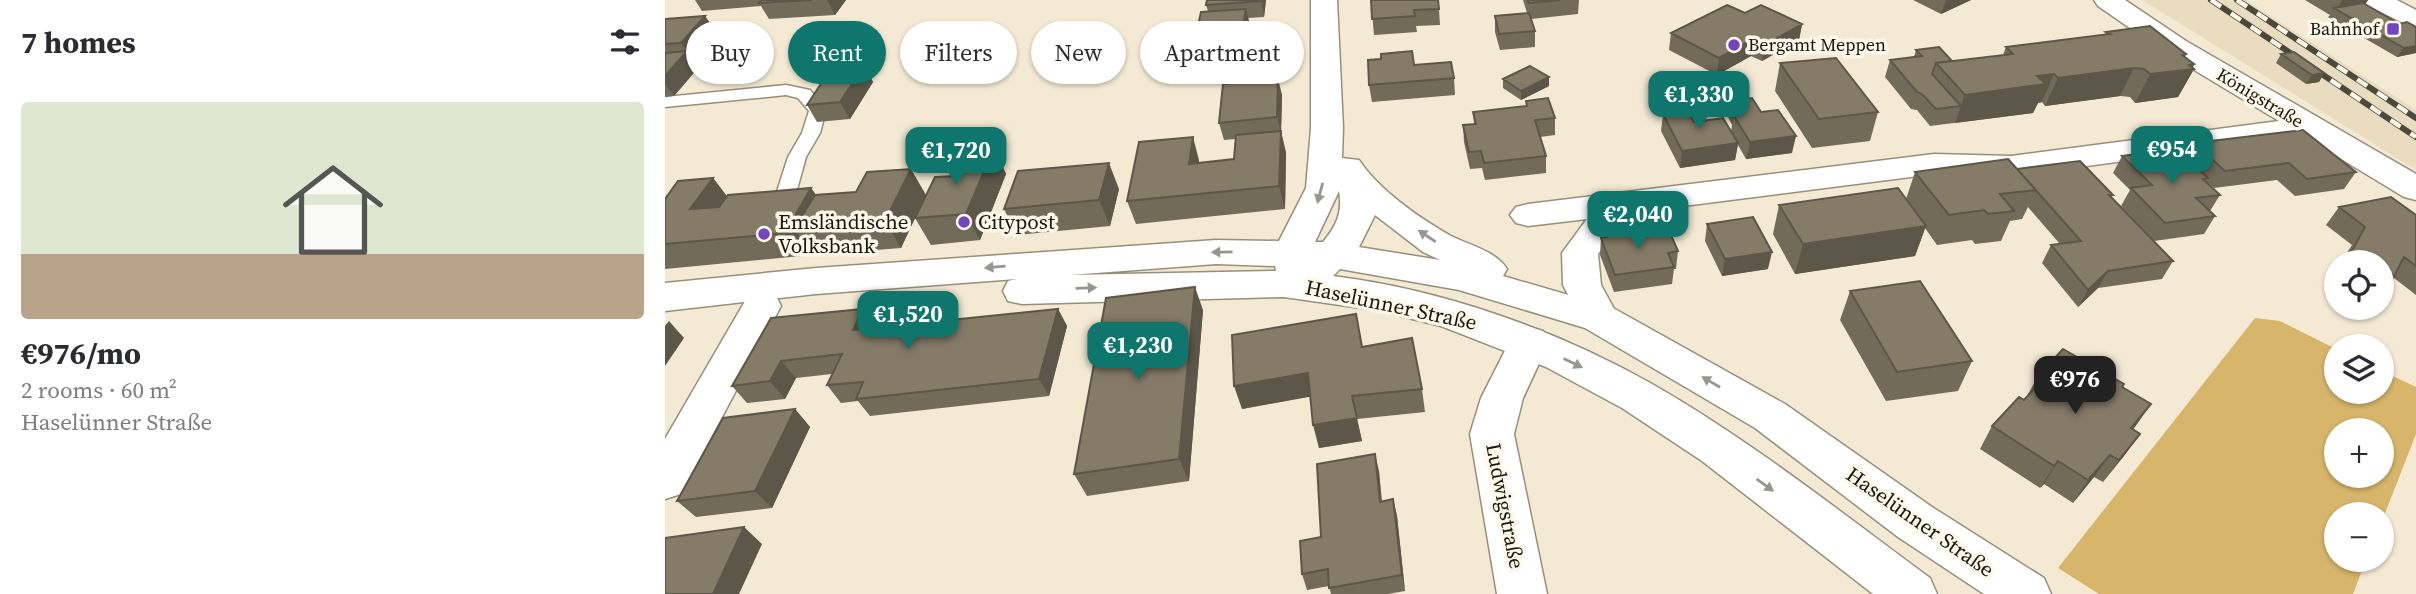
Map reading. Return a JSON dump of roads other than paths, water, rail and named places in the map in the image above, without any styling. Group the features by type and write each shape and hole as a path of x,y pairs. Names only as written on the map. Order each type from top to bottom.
{"street":[{"path":"1294,268 1323,188 1327,128 1324,0 1331,0"},
{"name":"Königstraße","path":"2107,0 2176,47 2307,127 2416,189"},
{"path":"2377,0 2416,21"},
{"path":"1528,215 1934,164 2011,166 2307,127"},
{"path":"1294,268 1335,255 1359,210 1352,178 1327,128"},
{"path":"1352,178 1395,214 1436,243 1599,318"},
{"path":"1599,318 1582,285 1580,253 1604,221 1653,200"},
{"name":"Haselünner Straße","path":"665,297 816,281 1216,252 1294,268 1355,293 1476,323 1529,342 1597,374 1698,436 1912,594"},
{"name":"Haselünner Straße","path":"1335,255 1461,277 1599,318 1770,416 1915,522 2026,594"},
{"name":"Haselünner Straße","path":"665,306 762,306 1086,288 1251,283 1294,268"},
{"path":"665,480 762,306"},
{"name":"Ludwigstraße","path":"1522,594 1492,434 1501,398 1529,342"}],"lane":[{"path":"665,102 786,90 804,94 818,110 811,133 797,157 783,204"}],"railway":[{"path":"2211,0 2416,137"},
{"path":"2237,0 2416,118"}],"place":[{"name":"Bahnhof","path":"2393,29"},
{"name":"Bergamt Meppen","path":"1734,45"},
{"name":"Citypost","path":"964,222"},
{"name":"Emsländische Volksbank","path":"764,234"}]}
